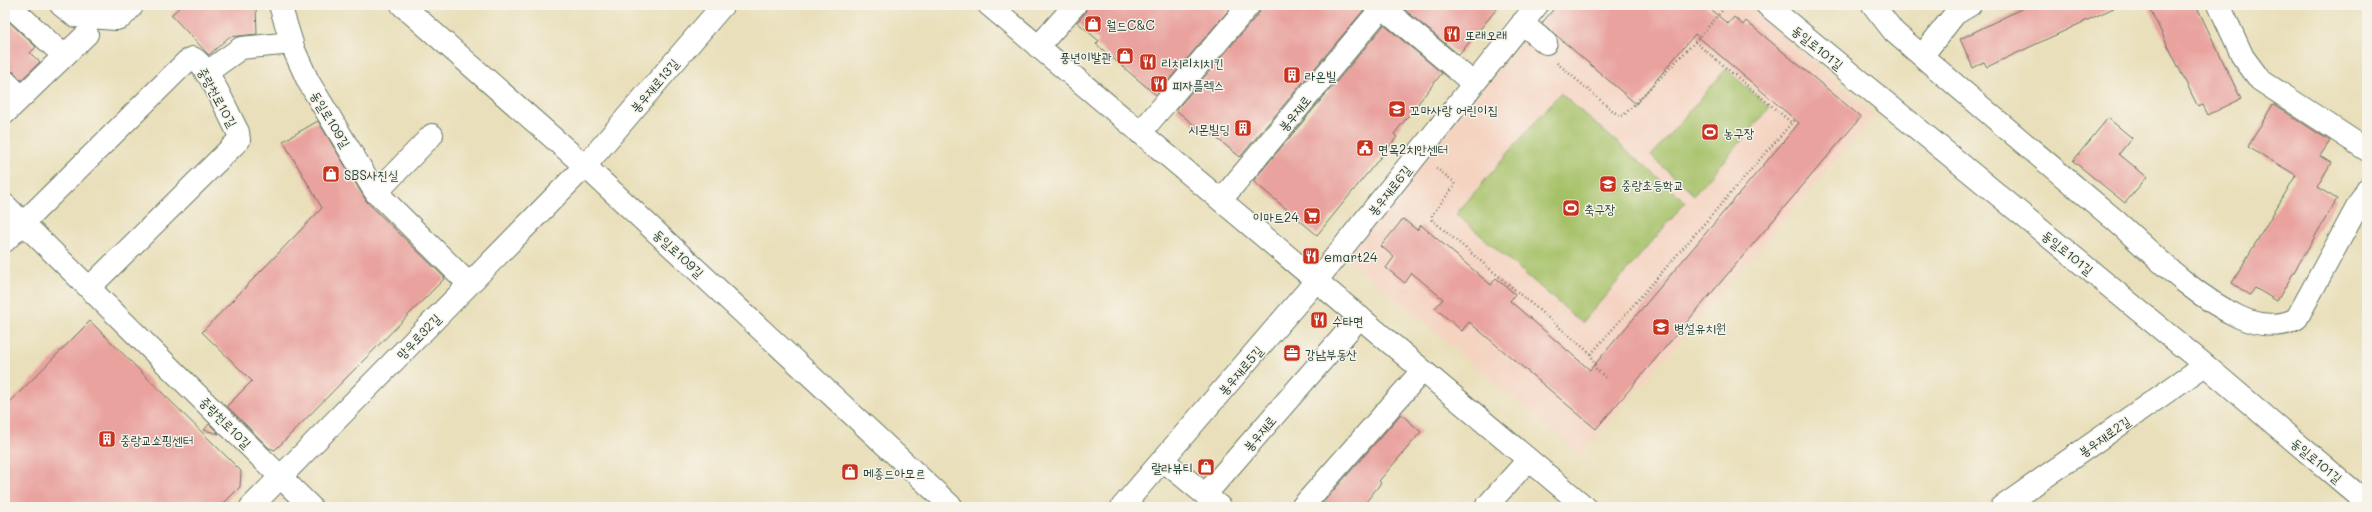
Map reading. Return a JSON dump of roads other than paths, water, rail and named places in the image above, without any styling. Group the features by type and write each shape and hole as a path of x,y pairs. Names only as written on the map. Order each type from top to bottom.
{"street":[{"path":"10,5 64,56"},
{"path":"60,5 75,16 116,19 122,17 133,5"},
{"name":"동일로109길","path":"280,5 292,43 308,81 376,193 469,284"},
{"name":"동일로109길","path":"402,5 585,166 952,507"},
{"name":"봉우재로13길","path":"585,166 723,5"},
{"path":"989,5 1528,460 1572,503"},
{"path":"1038,47 1075,5"},
{"path":"1140,132 1249,5"},
{"name":"봉우재로6길","path":"1316,281 1537,5"},
{"name":"동일로101길","path":"1767,5 2205,365 2367,503"},
{"path":"1873,5 1894,32 1922,56 2191,285 2217,305 2240,318 2259,323 2280,325 2297,318 2367,189"},
{"path":"1922,56 1955,14 1970,5"},
{"path":"2219,5 2243,57 2260,80 2367,150"},
{"name":"봉우재로","path":"1221,200 1382,6 1474,84"},
{"path":"1522,23 1548,50"},
{"path":"5,113 87,34"},
{"path":"206,73 241,48 292,43"},
{"name":"중랑천로10길","path":"5,241 187,61 193,58 197,60 206,73 238,132 239,140 89,288"},
{"path":"5,81 21,97"},
{"path":"376,193 432,135"},
{"name":"망우로32길","path":"251,507 585,166"},
{"name":"중랑천로10길","path":"5,205 311,507"},
{"name":"봉우재로5길","path":"1122,507 1316,281"},
{"name":"봉우재로","path":"1212,501 1360,318"},
{"name":"봉우재로2길","path":"2002,507 2205,365"},
{"path":"1302,507 1422,370"},
{"path":"1163,460 1212,501"},
{"path":"1486,507 1528,460"}],"place":[{"name":"월드C&C","path":"1093,24"},
{"name":"또래오래","path":"1452,34"},
{"name":"풍년이발관","path":"1125,56"},
{"name":"리치리치치킨","path":"1148,62"},
{"name":"라온빌","path":"1292,75"},
{"name":"피자플렉스","path":"1159,84"},
{"name":"꼬마사랑 어린이집","path":"1397,109"},
{"name":"시몬빌딩","path":"1243,128"},
{"name":"농구장","path":"1710,132"},
{"name":"면목2치안센터","path":"1365,148"},
{"name":"SBS사진실","path":"331,174"},
{"name":"중랑초등학교","path":"1608,184"},
{"name":"축구장","path":"1571,208"},
{"name":"이마트24","path":"1312,216"},
{"name":"emart24","path":"1311,256"},
{"name":"수타면","path":"1319,320"},
{"name":"병설유치원","path":"1661,327"},
{"name":"강남부동산","path":"1292,353"},
{"name":"중랑교쇼핑센터","path":"107,439"},
{"name":"랄라뷰티","path":"1206,467"},
{"name":"메종드아모르","path":"850,472"}]}
